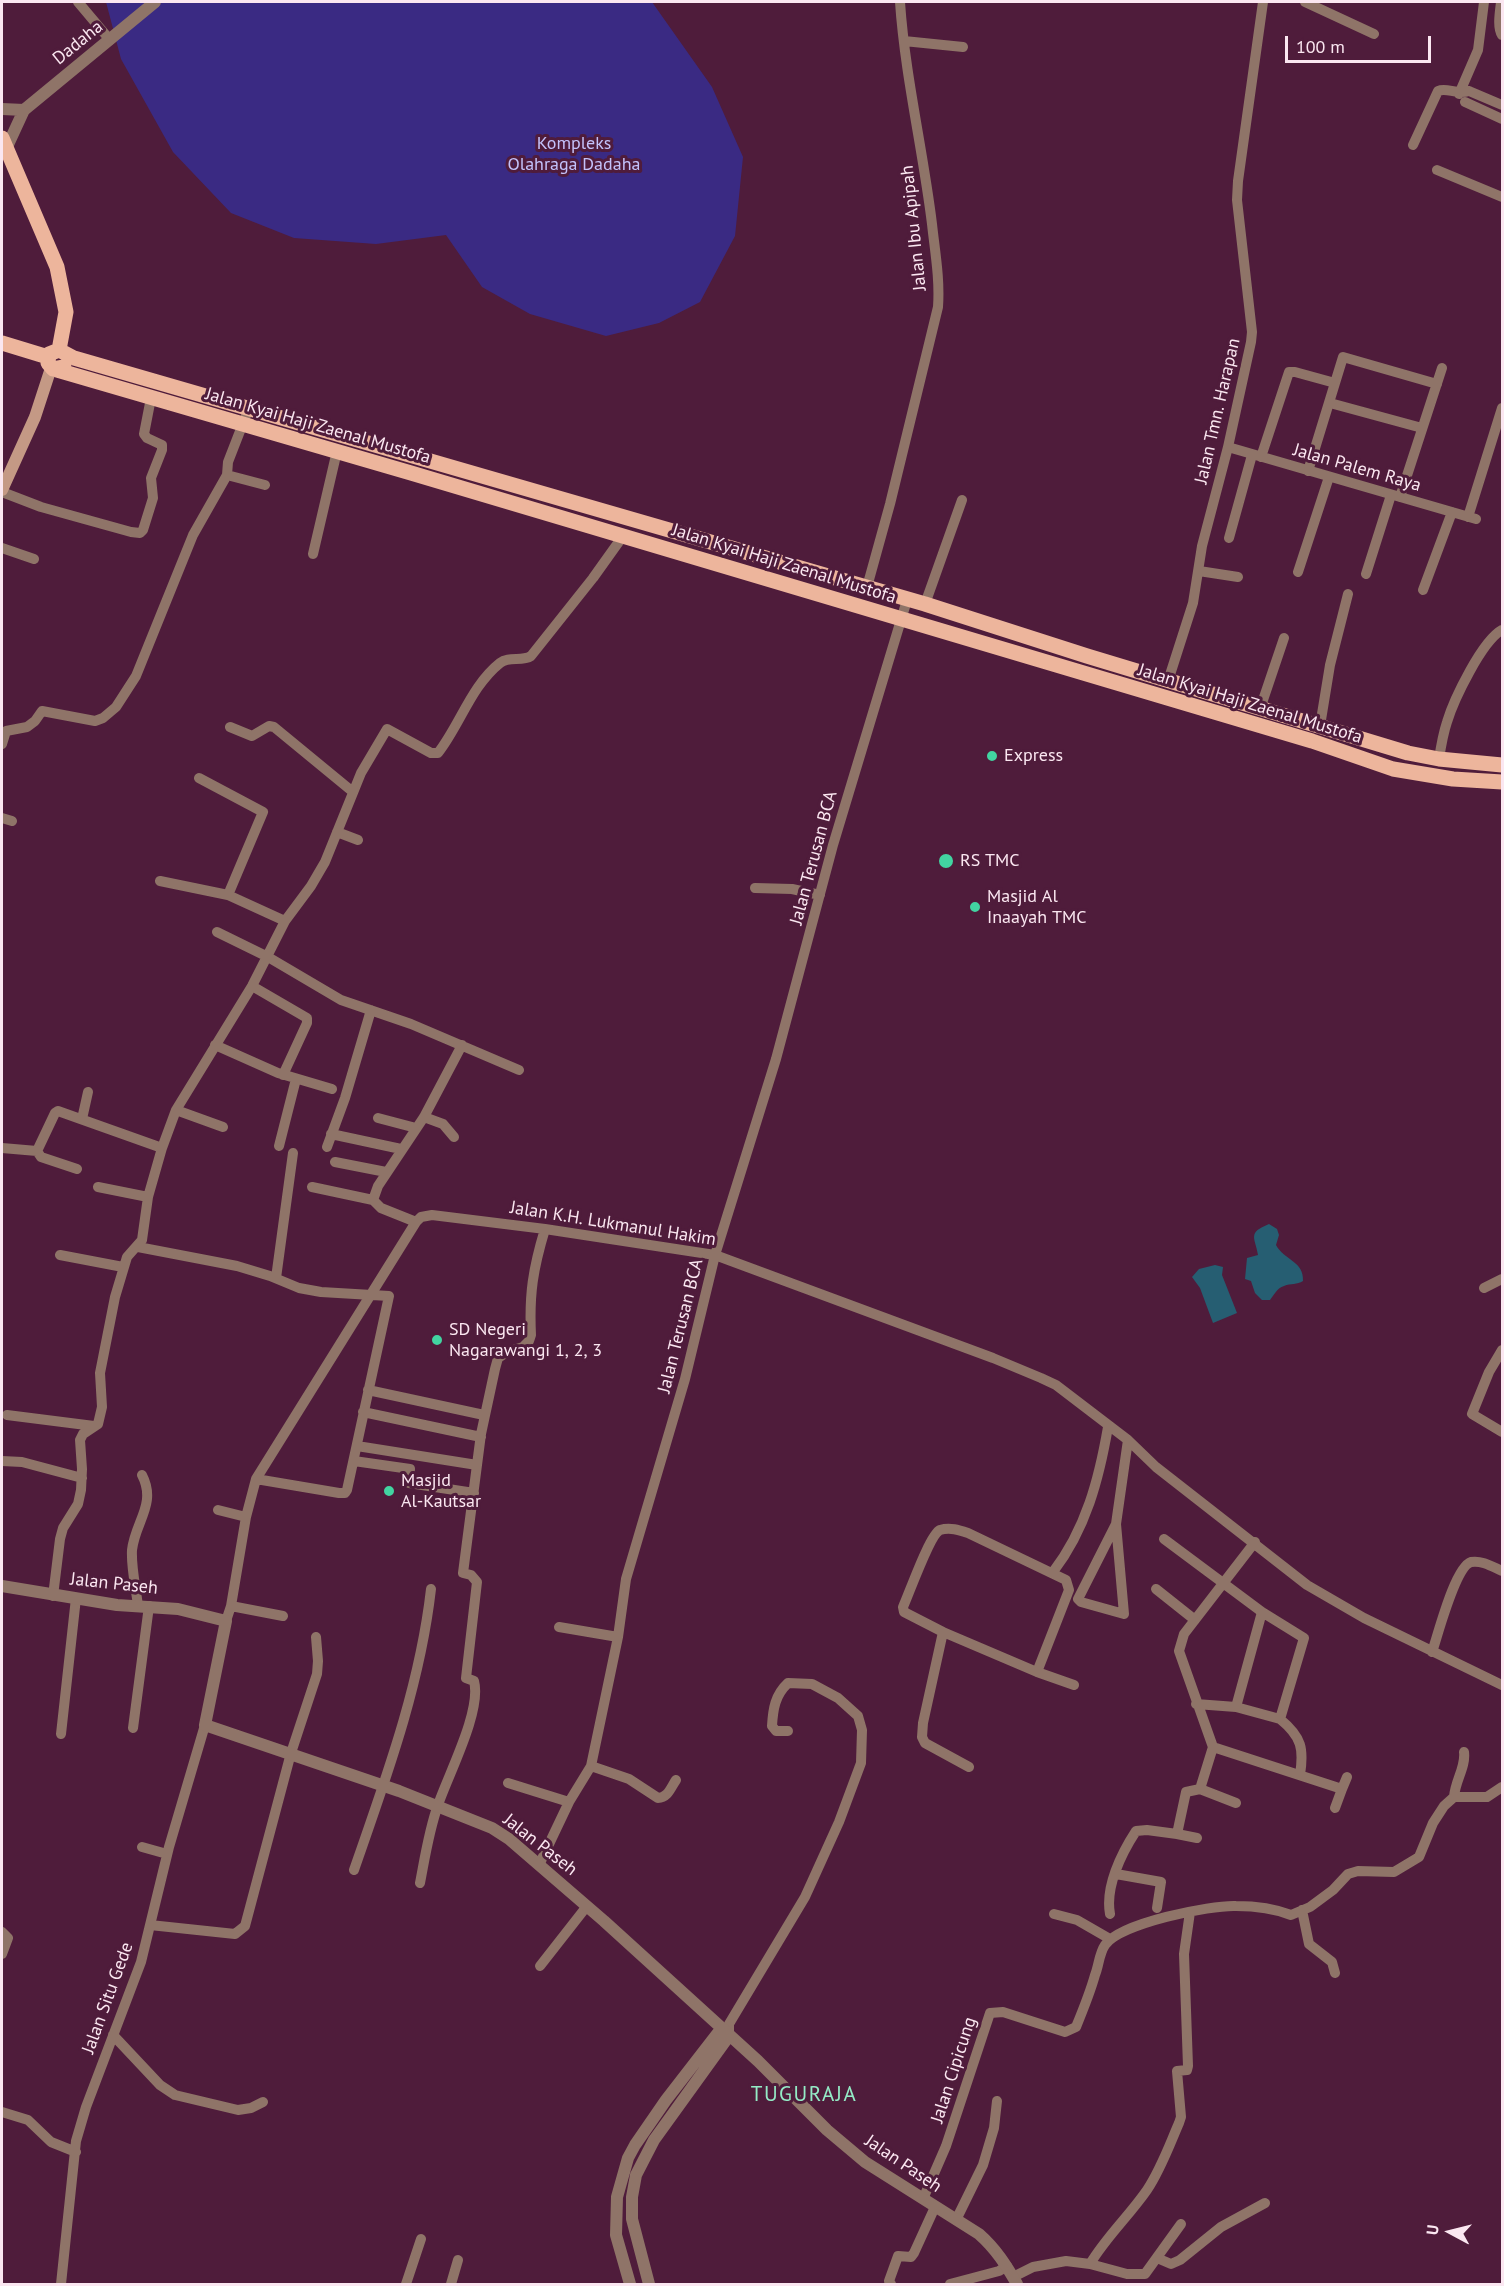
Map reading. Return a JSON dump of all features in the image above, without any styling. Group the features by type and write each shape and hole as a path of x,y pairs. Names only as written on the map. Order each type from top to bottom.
{"main road":[{"path":"2,491 35,417 56,360 66,312 57,267 4,143"},
{"name":"Jalan Kyai Haji Zaenal Mustofa","path":"2,343 56,360 249,408 867,587 1383,745 1439,759 1503,765"},
{"name":"Jalan Kyai Haji Zaenal Mustofa","path":"56,360 151,398 411,472 900,618 1393,769 1453,779 1503,782"},
{"path":"411,472 416,456"},
{"path":"577,523 585,506"},
{"path":"759,576 765,559"},
{"path":"1081,673 1087,656"},
{"path":"1179,703 1185,686"},
{"path":"1374,762 1383,745"}],"street":[{"path":"78,2 110,40"},
{"name":"Dadaha","path":"4,143 24,110 155,2"},
{"name":"Jalan Ibu Apipah","path":"867,587 896,480 938,306 939,289 927,184 900,2"},
{"name":"Jalan Tmn. Harapan","path":"1168,681 1190,616 1202,546 1228,447 1248,360 1252,332 1237,190 1263,2"},
{"path":"1305,2 1374,34"},
{"path":"1464,96 1479,50 1484,2"},
{"path":"1501,2 1500,32 1503,35"},
{"path":"904,41 963,47"},
{"path":"1413,145 1438,91 1444,89 1503,105"},
{"path":"1464,96 1503,119"},
{"path":"2,109 24,110"},
{"path":"1437,171 1503,198"},
{"path":"1308,471 1343,357 1437,384"},
{"path":"1366,574 1422,428 1442,368"},
{"path":"1229,538 1288,372 1292,371 1335,383"},
{"path":"2,491 56,512 135,534 140,532 143,530 153,498 151,478 162,450 162,445 147,438 144,434 151,398"},
{"path":"1330,403 1422,428"},
{"path":"2,744 4,732 7,729 27,727 42,711 95,721 103,718 121,701 144,659 173,580 193,535 227,475 228,462 249,408"},
{"name":"Jalan Palem Raya","path":"1228,447 1472,518 1503,408"},
{"path":"313,554 337,451"},
{"path":"227,475 265,485"},
{"path":"1298,572 1329,477"},
{"path":"924,604 962,500"},
{"path":"1423,590 1452,512"},
{"path":"53,1596 60,1539 63,1528 78,1504 82,1478 80,1440 83,1434 100,1419 102,1407 100,1373 114,1300 127,1257 142,1240 148,1197 176,1110 252,986 285,921 311,886 325,862 361,773 387,729 431,753 438,753 484,681 501,662 527,659 531,656 623,536"},
{"path":"2,548 34,559"},
{"path":"1199,571 1238,577"},
{"path":"1320,726 1330,665 1348,594"},
{"name":"Jalan Terusan BCA","path":"540,1863 569,1802 591,1766 618,1637 626,1579 685,1379 716,1255 776,1059 820,895 900,618 908,600"},
{"path":"1439,759 1446,724 1455,703 1483,648 1503,630"},
{"path":"1260,709 1284,638"},
{"path":"230,728 252,736 268,726 274,727 353,792"},
{"path":"199,778 263,812 228,895"},
{"path":"337,832 358,840"},
{"path":"160,881 228,895 285,921"},
{"path":"311,886 321,893"},
{"path":"755,888 792,889 820,895"},
{"path":"217,932 268,957 341,1000 462,1045 519,1070"},
{"path":"252,986 307,1018 283,1075"},
{"path":"327,1146 345,1098 370,1010"},
{"path":"373,1200 386,1172 424,1117 462,1045"},
{"path":"215,1046 283,1075 332,1089"},
{"path":"279,1146 296,1079"},
{"path":"82,1119 88,1092"},
{"path":"176,1110 223,1127"},
{"path":"37,1151 56,1112 162,1148"},
{"path":"424,1117 443,1125 454,1137"},
{"path":"378,1118 416,1128"},
{"path":"331,1134 401,1149"},
{"path":"2,1148 37,1151"},
{"path":"37,1151 41,1157 77,1169"},
{"path":"276,1278 293,1153"},
{"path":"335,1162 386,1172"},
{"path":"98,1187 148,1197"},
{"path":"205,1725 231,1606 246,1517 256,1479 416,1222 381,1208 373,1200 312,1187"},
{"name":"Jalan K.H. Lukmanul Hakim","path":"416,1222 421,1217 432,1215 545,1229 716,1255 1041,1378 1056,1385 1128,1440 1156,1467 1255,1542 1307,1585 1364,1618 1503,1685"},
{"path":"420,1883 437,1807 468,1726 477,1691 474,1681 466,1678 477,1582 471,1575 463,1573 484,1415 498,1358 507,1352 523,1347 531,1335 531,1286 534,1266 545,1229"},
{"path":"138,1247 237,1266 299,1288 321,1292 389,1296 354,1461 345,1493 256,1479"},
{"path":"60,1255 123,1267"},
{"path":"1484,1288 1503,1279"},
{"path":"1503,1350 1489,1372 1472,1414 1503,1432"},
{"path":"368,1390 484,1415"},
{"path":"363,1412 481,1437"},
{"path":"7,1415 94,1426"},
{"path":"1053,1572 1077,1535 1091,1503 1100,1472 1108,1426"},
{"path":"1116,1524 1078,1599 1081,1602 1124,1614 1116,1524 1128,1440"},
{"path":"357,1446 477,1465"},
{"path":"2,1461 22,1462 82,1478"},
{"path":"354,1461 410,1469 409,1484 474,1493"},
{"path":"133,1728 144,1606 132,1548 148,1497 147,1485 142,1474"},
{"path":"218,1510 246,1517"},
{"path":"1037,1672 1069,1590 1066,1580 968,1533 953,1528 939,1530 935,1534 903,1610 907,1615 1037,1672 1074,1685"},
{"path":"1164,1539 1262,1612 1304,1638 1280,1719"},
{"path":"1200,1789 1213,1747 1196,1704 1179,1647 1184,1634 1255,1542"},
{"path":"1101,1556 1121,1561"},
{"path":"1432,1652 1457,1578 1464,1566 1482,1562 1503,1571"},
{"name":"Jalan Paseh","path":"2,1586 53,1596 178,1610 226,1621"},
{"path":"354,1869 384,1785 419,1663 431,1589"},
{"path":"1156,1589 1195,1620"},
{"path":"61,1734 76,1598"},
{"path":"231,1606 283,1616"},
{"path":"1236,1707 1262,1612"},
{"path":"559,1627 618,1637"},
{"path":"943,1632 922,1737 925,1743 969,1767"},
{"path":"150,1925 234,1934 242,1930 250,1912 291,1754 317,1674 316,1637"},
{"path":"649,2284 632,2219 632,2197 636,2175 654,2140 726,2030 805,1897 839,1822 861,1763 862,1730 858,1716 837,1698 812,1684 788,1683 779,1691 773,1711 772,1726 776,1731 788,1731"},
{"path":"1196,1704 1236,1707 1280,1719 1290,1727 1301,1744 1303,1755 1300,1776"},
{"name":"Jalan Paseh","path":"205,1725 384,1785 492,1828 540,1863 726,2030 827,2130 865,2162 979,2234 993,2247 1015,2281"},
{"name":"Jalan Situ Gede","path":"61,2284 76,2141 86,2107 141,1962 167,1854 205,1725"},
{"path":"1213,1747 1342,1789"},
{"path":"1054,1914 1077,1920 1114,1937 1133,1927 1190,1912 1234,1906 1275,1909 1291,1914 1302,1910 1333,1890 1348,1874 1358,1871 1394,1872 1419,1857 1433,1823 1444,1806 1454,1797 1464,1752"},
{"path":"591,1766 629,1779 658,1798 665,1797 676,1780"},
{"path":"1335,1808 1347,1777"},
{"path":"508,1783 569,1802"},
{"path":"1454,1797 1487,1797 1503,1787"},
{"path":"1177,1834 1186,1792 1200,1789 1236,1803"},
{"path":"1110,1914 1108,1893 1136,1831 1147,1830 1197,1838"},
{"path":"142,1847 167,1854"},
{"path":"1116,1874 1161,1882 1157,1908"},
{"path":"540,1966 587,1906"},
{"path":"1302,1910 1310,1944 1332,1962 1335,1973"},
{"path":"1090,2264 1102,2242 1146,2191 1160,2168 1181,2117 1177,2071 1187,2070 1188,2066 1184,1954 1190,1912"},
{"path":"2,1954 5,1935"},
{"name":"Jalan Cipicung","path":"923,2199 946,2146 990,2013 1003,2012 1065,2032 1076,2027 1100,1955 1114,1937"},
{"path":"630,2284 616,2235 617,2197 628,2158 666,2100 726,2030"},
{"path":"113,2035 160,2085 175,2095 238,2110 251,2108 263,2102"},
{"path":"956,2220 983,2165 994,2128 997,2101"},
{"path":"2,2112 28,2120 51,2142 76,2152"},
{"path":"1157,2258 1171,2264 1180,2260 1221,2227 1265,2203"},
{"path":"891,2284 889,2281 898,2256 910,2257 914,2253 935,2207"},
{"path":"1015,2281 1033,2267 1066,2261 1090,2264 1147,2279 1157,2258 1181,2224"},
{"path":"406,2284 421,2239"},
{"path":"451,2284 458,2260"},
{"path":"950,2284 999,2271 1007,2266"}],"green space":[{"name":"Kompleks Olahraga Dadaha","path":"106,2 652,2 712,87 743,157 735,236 700,302 659,323 606,336 530,314 482,287 446,235 376,244 294,238 231,213 173,152 121,59"}],"water":[{"path":"1269,1224 1277,1229 1279,1235 1276,1245 1300,1269 1303,1281 1282,1287 1270,1300 1262,1300 1255,1293 1251,1281 1245,1279 1247,1258 1258,1255 1254,1240 1255,1233"},
{"path":"1215,1265 1223,1267 1222,1275 1237,1313 1213,1323 1200,1288 1192,1277 1199,1269"}],"place":[{"name":"Express","path":"992,756"},
{"name":"RS TMC","path":"946,861"},
{"name":"Masjid Al Inaayah TMC","path":"975,907"},
{"name":"SD Negeri Nagarawangi 1, 2, 3","path":"437,1340"},
{"name":"Masjid Al-Kautsar","path":"389,1491"}],"district":[{"name":"TUGURAJA","path":"804,2095"}]}
